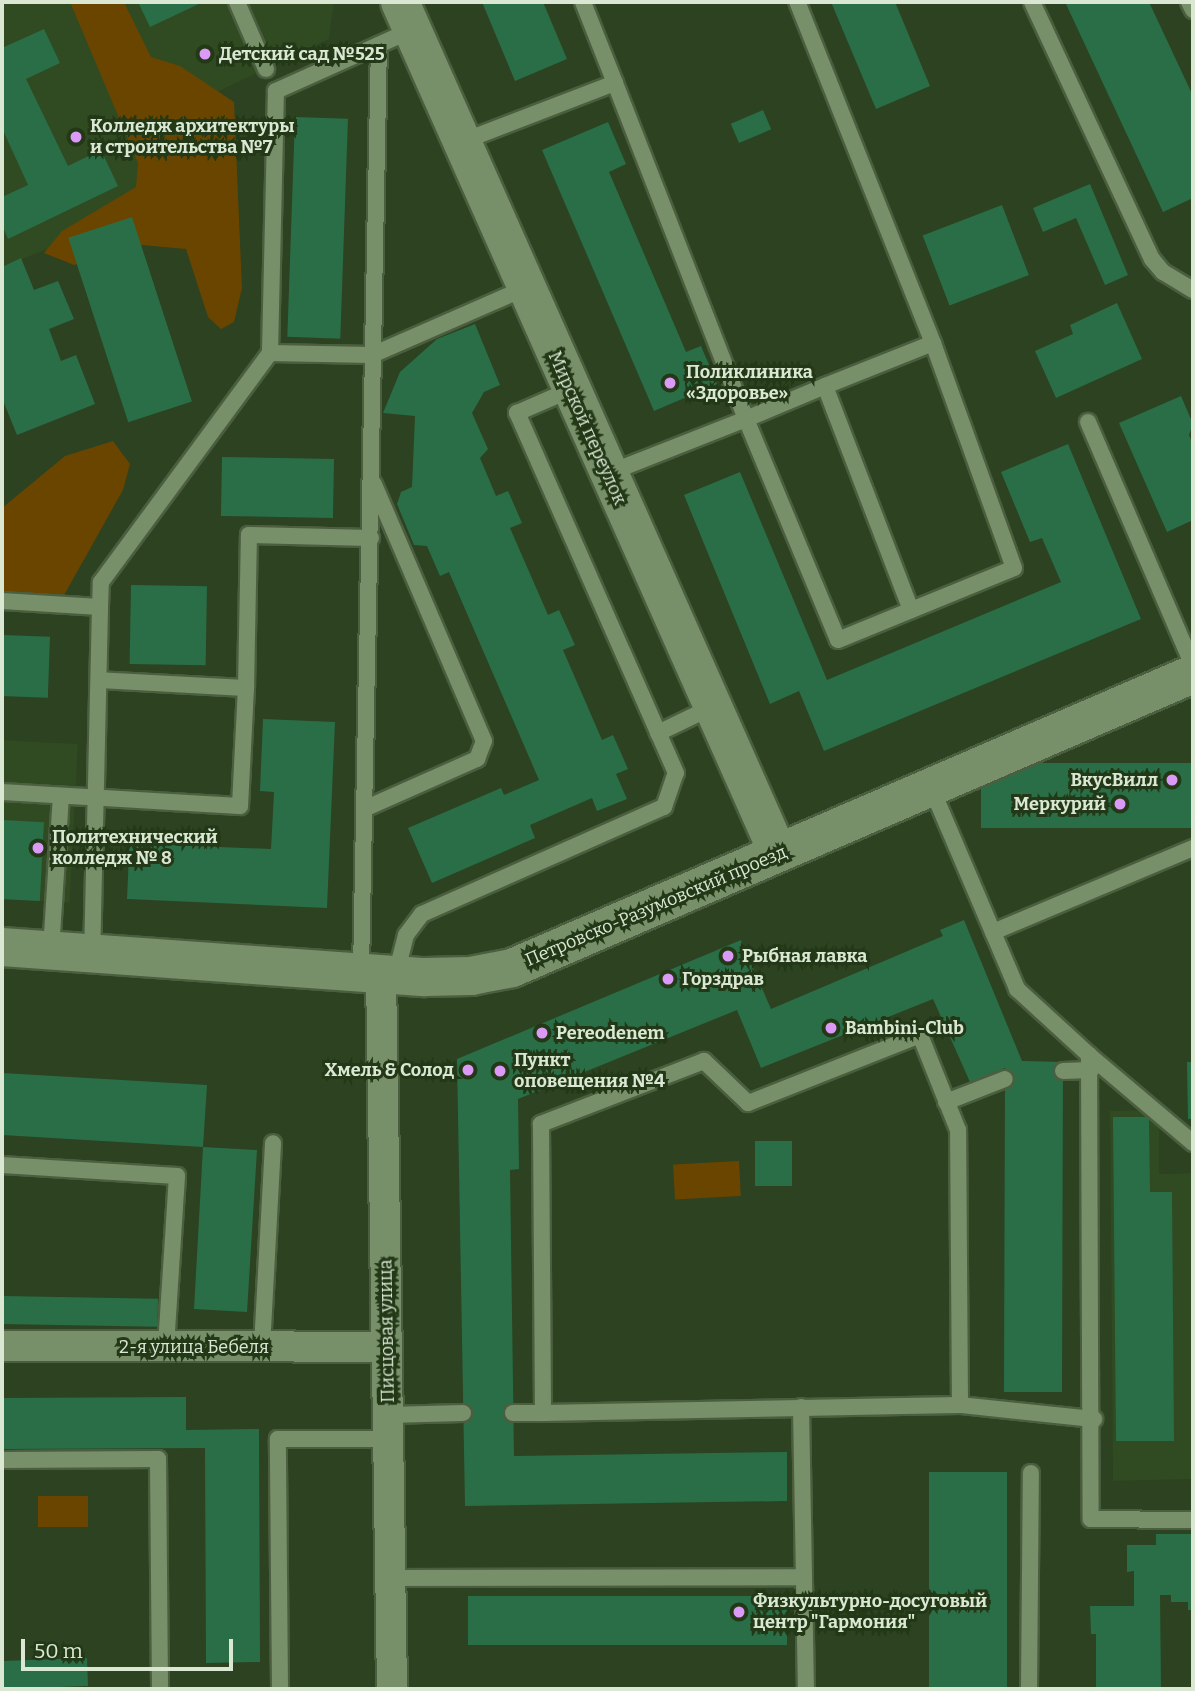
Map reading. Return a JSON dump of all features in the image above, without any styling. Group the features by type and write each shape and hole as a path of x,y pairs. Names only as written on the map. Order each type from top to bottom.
{"street":[{"name":"Мирской переулок","path":"397,25 461,142 778,853"},
{"name":"Петровско-Разумовский проезд","path":"2,947 379,973 471,976 512,968 1193,674"},
{"name":"Писцовая улица","path":"379,973 392,1689"},
{"name":"2-я улица Бебеля","path":"2,1346 387,1348"}],"lane":[{"path":"237,2 266,69"},
{"path":"583,2 746,419 838,640 1014,568 933,343 797,2"},
{"path":"1032,2 1152,259 1163,272 1193,290"},
{"path":"1189,2 1193,10"},
{"path":"92,952 101,582 270,353 276,91 397,25"},
{"path":"379,973 364,809 371,538 372,355 397,25"},
{"path":"461,142 615,83"},
{"path":"270,353 372,355 525,288"},
{"path":"607,474 933,343"},
{"path":"825,386 911,610"},
{"path":"379,973 422,914 664,807 676,773 517,413 570,390"},
{"path":"1088,422 1193,666"},
{"path":"364,809 477,759 484,741 371,478"},
{"path":"2,792 240,806 249,535 371,538"},
{"path":"2,601 100,607"},
{"path":"99,680 246,688"},
{"path":"658,733 712,707"},
{"path":"931,787 1017,989 1090,1063 1193,1143"},
{"path":"51,950 61,796"},
{"path":"993,932 1193,848"},
{"path":"543,1413 541,1124 704,1061 748,1103 920,1035 958,1130 960,1405"},
{"path":"1063,1071 1090,1063"},
{"path":"1090,1063 1094,1419 1091,1520 1193,1520"},
{"path":"946,1102 1005,1079"},
{"path":"262,1347 272,1143"},
{"path":"2,1165 177,1176 166,1347"},
{"path":"513,1413 960,1405 1094,1419"},
{"path":"801,1407 806,1689"},
{"path":"280,1689 278,1439 388,1427 463,1413"},
{"path":"2,1460 158,1459 160,1689"},
{"path":"1029,1689 1031,1473"},
{"path":"390,1578 804,1577"}],"shaded area":[{"name":"Колледж архитектуры и строительства №7","path":"2,2 334,2 329,39 145,126 176,198 2,267"},
{"path":"70,2 124,2 151,57 180,66 234,102 242,288 234,322 221,329 208,317 186,249 142,245 74,265 44,253 62,231 136,187 138,163"},
{"path":"113,441 130,464 123,490 63,597 2,594 2,508 65,456"},
{"name":"Политехнический колледж № 8","path":"2,740 78,744 70,903 2,899"},
{"path":"1159,1110 1159,1174 1193,1173 1193,1479 1113,1481 1110,1111"},
{"path":"739,1161 741,1196 675,1199 673,1164"},
{"path":"38,1496 88,1496 88,1527 38,1527"}],"building":[{"path":"138,2 203,2 150,27"},
{"path":"482,2 543,2 567,59 515,81"},
{"path":"831,2 895,2 930,86 876,109"},
{"path":"1149,2 1193,96 1193,198 1163,212 1066,4"},
{"path":"44,29 60,63 26,79 68,166 101,150 118,186 8,239 2,225 2,197 28,185 2,128 2,48"},
{"path":"763,110 771,129 739,143 731,124"},
{"path":"295,117 348,119 340,339 287,337"},
{"path":"608,122 626,164 609,172 686,352 701,346 717,384 654,411 542,150"},
{"path":"1090,184 1128,275 1105,285 1076,218 1043,232 1033,208"},
{"path":"1002,205 1029,275 950,305 923,235"},
{"path":"132,217 192,402 128,422 68,238"},
{"path":"21,258 34,290 58,281 74,319 49,329 61,361 76,355 95,404 17,435 2,398 2,267"},
{"path":"1117,303 1142,359 1056,398 1035,351 1073,334 1070,325"},
{"path":"475,324 500,385 484,392 472,413 488,449 480,458 496,496 508,491 522,523 510,528 548,615 559,610 575,645 563,650 602,740 613,735 628,769 616,774 627,799 597,811 592,798 530,825 535,838 432,883 408,828 501,788 504,795 539,780 449,572 440,576 427,546 414,545 397,504 401,492 412,487 415,416 383,413 400,372 437,339"},
{"path":"1181,396 1193,424 1189,435 1193,445 1193,520 1167,532 1119,423"},
{"path":"1068,444 1141,619 824,751 799,691 770,704 684,495 740,472 827,680 1061,582 1042,538 1030,542 1001,472"},
{"path":"222,457 334,459 333,518 221,516"},
{"path":"131,585 207,586 206,665 130,664"},
{"path":"2,635 50,637 48,698 2,696"},
{"path":"263,719 335,722 327,908 127,899 130,831 170,832 169,845 271,849 274,792 260,791"},
{"path":"981,763 1193,763 1193,828 981,828"},
{"path":"2,820 44,822 40,901 2,899"},
{"path":"964,920 1022,1061 1063,1062 1062,1392 1004,1392 1005,1068 970,1082 933,999 761,1068 737,1010 518,1099 519,1169 510,1170 514,1456 787,1452 787,1501 465,1506 457,1059 741,940 771,1009 943,936 940,930"},
{"path":"1187,1062 1193,1062 1193,1119 1188,1119"},
{"path":"2,1073 207,1085 203,1147 2,1135"},
{"path":"1113,1117 1149,1117 1150,1192 1172,1192 1174,1441 1116,1441"},
{"path":"755,1141 792,1141 792,1186 755,1186"},
{"path":"203,1147 257,1150 247,1312 194,1309"},
{"path":"2,1296 158,1299 157,1327 2,1324"},
{"path":"186,1397 186,1430 259,1429 260,1662 206,1663 205,1448 2,1449 2,1398"},
{"path":"929,1472 1007,1472 1007,1689 929,1689"},
{"path":"1156,1534 1193,1534 1193,1610 1188,1610 1188,1602 1171,1602 1171,1595 1160,1595 1161,1689 1096,1689 1096,1634 1091,1634 1090,1606 1134,1606 1134,1571 1127,1572 1127,1545 1156,1545"},
{"path":"468,1596 787,1596 787,1645 468,1645"},
{"path":"87,1658 88,1686 3,1689 2,1661"}],"place":[{"name":"Детский сад №525","path":"205,54"},
{"name":"Колледж архитектуры и строительства №7","path":"76,137"},
{"name":"Поликлиника «Здоровье»","path":"670,383"},
{"name":"ВкусВилл","path":"1172,780"},
{"name":"Меркурий","path":"1120,804"},
{"name":"Политехнический колледж № 8","path":"38,848"},
{"name":"Рыбная лавка","path":"728,956"},
{"name":"Горздрав","path":"668,979"},
{"name":"Bambini-Club","path":"831,1028"},
{"name":"Pereodenem","path":"542,1033"},
{"name":"Хмель & Солод","path":"468,1070"},
{"name":"Пункт оповещения №4","path":"500,1071"},
{"name":"Физкультурно-досуговый центр \"Гармония\"","path":"739,1612"}]}
